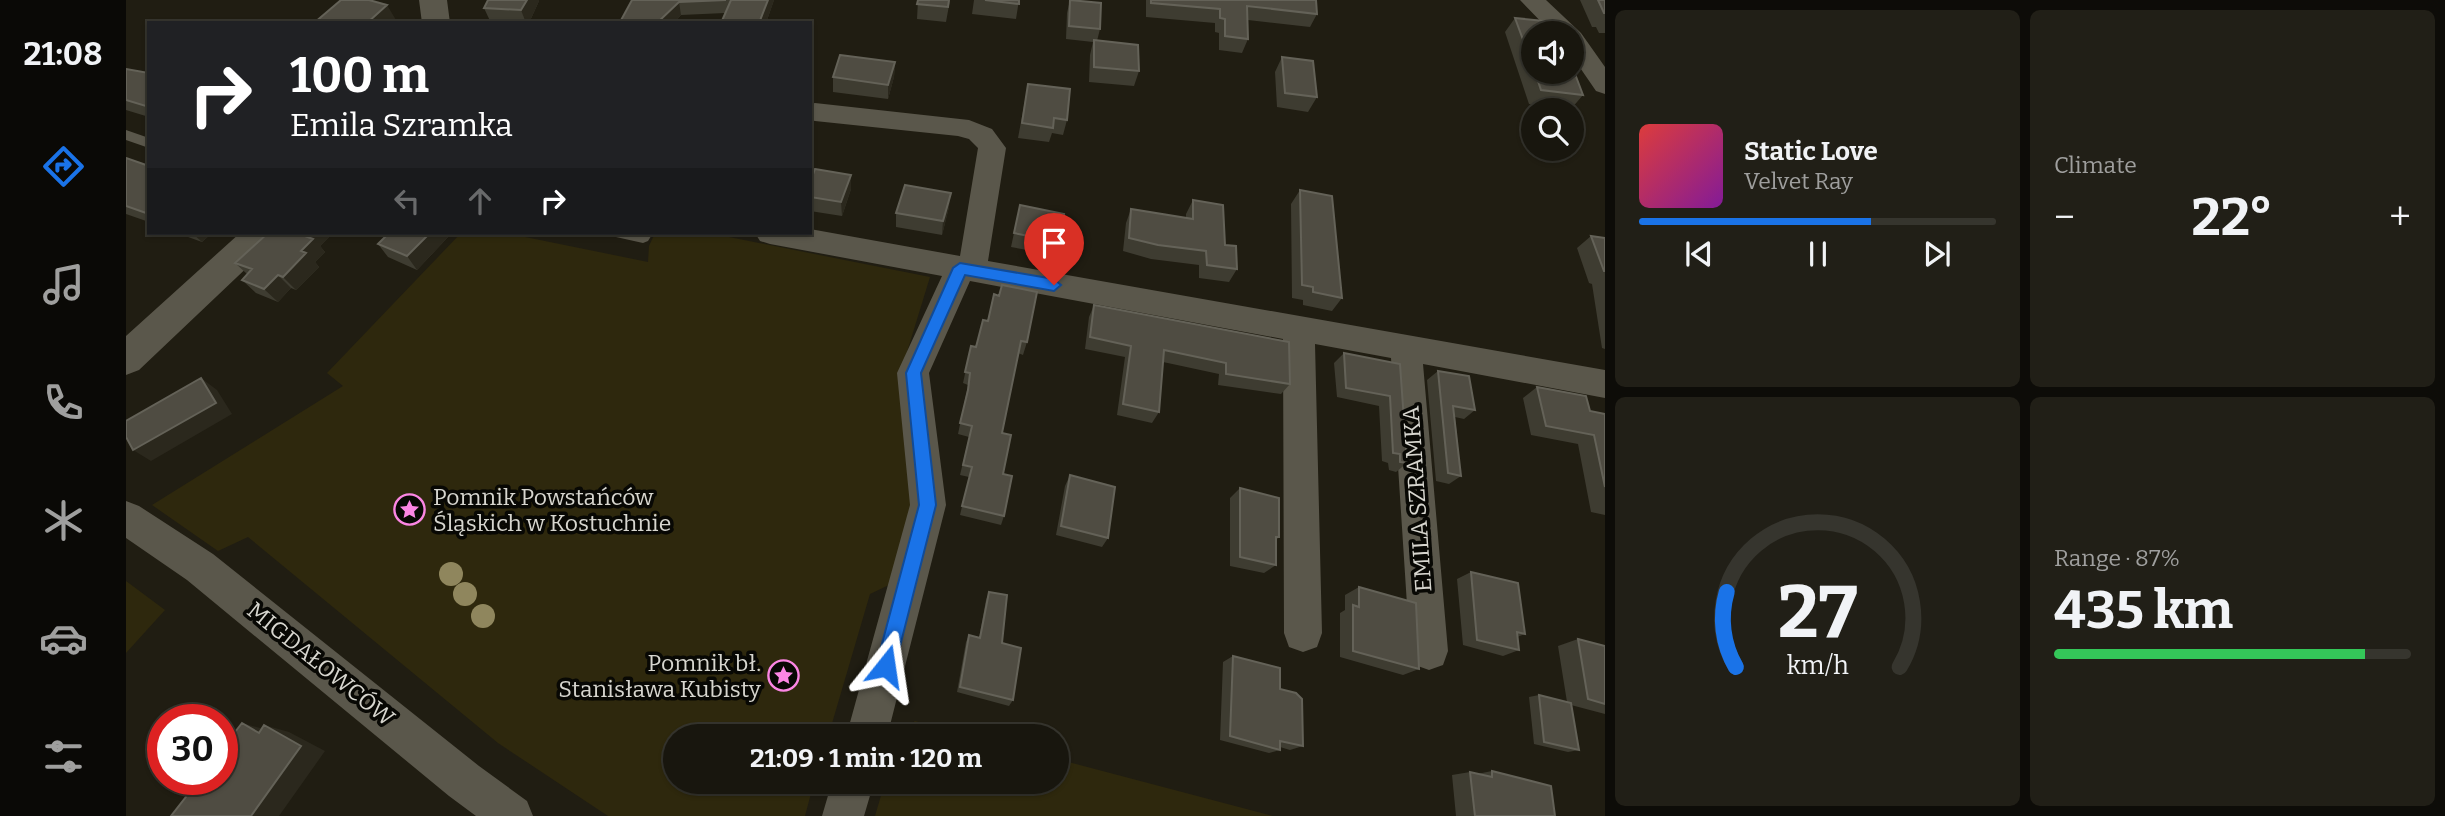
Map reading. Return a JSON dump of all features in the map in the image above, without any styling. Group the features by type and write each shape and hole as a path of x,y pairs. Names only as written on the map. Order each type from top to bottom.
{"street":[{"path":"433,0 436,21"},
{"path":"1532,0 1553,21"},
{"path":"1584,43 1605,49"},
{"path":"1584,57 1605,86"},
{"path":"815,112 958,127 977,131 988,138 992,148 966,269 914,373 928,505 869,724"},
{"path":"126,359 260,235"},
{"path":"781,235 1605,384"},
{"path":"1299,328 1303,633"},
{"name":"EMILA SZRAMKA","path":"1406,347 1429,651"},
{"name":"MIGDAŁOWCÓW","path":"126,518 200,567 464,781 512,816"},
{"path":"844,816 850,794"}],"lane":[{"path":"126,135 147,142"}],"shaded area":[{"path":"459,235 516,235 648,262 649,246 654,235 719,235 930,277 899,378 912,497 893,583 870,594 832,724 663,724 663,794 811,794 805,816 608,816 498,743 248,537 218,551 152,505 343,386 327,373"},
{"path":"126,581 165,610 126,653"},
{"path":"1069,762 1273,816 875,816 881,794 1069,794"}],"building":[{"path":"341,0 369,0 387,5 369,21 316,21"},
{"path":"488,0 527,0 521,10 484,8"},
{"path":"632,0 726,0 679,2 659,21 621,21"},
{"path":"731,0 768,0 760,21 722,21"},
{"path":"918,0 949,0 948,7 917,4"},
{"path":"985,0 1019,0 1019,4"},
{"path":"1070,0 1101,3 1100,29 1069,26"},
{"path":"1151,0 1316,0 1317,14 1247,6 1248,39 1225,36 1225,19 1220,18 1220,9 1151,3"},
{"path":"1598,0 1605,0 1605,13 1604,13"},
{"path":"1515,18 1544,21 1521,21 1521,34"},
{"path":"1094,40 1138,45 1139,71 1094,67"},
{"path":"840,55 895,62 888,85 833,77"},
{"path":"1282,57 1313,61 1317,97 1285,93"},
{"path":"126,69 147,73 147,106 126,100"},
{"path":"1028,84 1070,89 1067,120 1054,118 1053,128 1022,123"},
{"path":"1539,84 1579,84 1583,95 1541,90"},
{"path":"126,158 147,165 147,213 126,206"},
{"path":"815,169 851,175 841,202 812,197"},
{"path":"905,185 951,193 943,221 896,213"},
{"path":"1300,190 1332,196 1342,298 1313,292 1313,287 1302,285"},
{"path":"1193,200 1223,205 1225,245 1236,246 1237,269 1207,265 1206,251 1129,238 1131,209 1193,219"},
{"path":"1020,205 1064,214 1058,242 1014,233"},
{"path":"266,235 306,235 313,239 301,251 306,253 283,277 278,275 264,289 242,280 252,269 235,263"},
{"path":"387,235 428,235 407,256 378,244"},
{"path":"1591,236 1605,238 1605,271 1604,271"},
{"path":"1002,285 1037,292 1027,342 1021,341 1002,433 1011,435 1003,474 1012,476 1004,516 962,506 972,467 963,465 972,426 960,423 968,390 970,373 965,372 971,346 976,347 983,320 988,321 994,294 999,296"},
{"path":"1094,305 1289,342 1290,384 1226,374 1226,363 1164,350 1159,412 1123,404 1131,346 1090,337"},
{"path":"1344,353 1400,364 1407,463 1400,462 1400,454 1393,453 1390,396 1346,388"},
{"path":"1438,371 1469,376 1475,410 1453,406 1461,476 1448,473"},
{"path":"201,378 216,403 133,450 126,437 126,421"},
{"path":"1537,387 1586,396 1590,411 1605,414 1605,487 1594,435 1546,426"},
{"path":"1070,475 1115,487 1108,538 1061,526"},
{"path":"1240,488 1279,498 1276,565 1240,557"},
{"path":"1471,572 1518,583 1525,634 1517,632 1519,650 1477,640"},
{"path":"1359,587 1416,603 1419,669 1353,651 1353,605 1359,607"},
{"path":"989,592 1007,595 1002,643 1021,648 1013,700 960,687 969,635 980,638"},
{"path":"1578,639 1605,646 1605,704 1588,699"},
{"path":"1233,656 1280,668 1280,689 1296,693 1302,699 1303,746 1280,741 1280,750 1230,736"},
{"path":"1539,695 1571,703 1579,750 1544,742"},
{"path":"242,723 259,733 264,725 301,746 251,816 171,816 187,795 238,795 238,728"},
{"path":"1492,771 1551,786 1555,816 1475,816 1470,772 1492,777"}],"place":[{"name":"Pomnik Powstańców Śląskich w Kostuchnie","path":"410,510"},
{"name":"Pomnik bł. Stanisława Kubisty","path":"784,676"}],"route":[{"path":"886,666 928,505 914,373 960,268 1054,285"}]}
